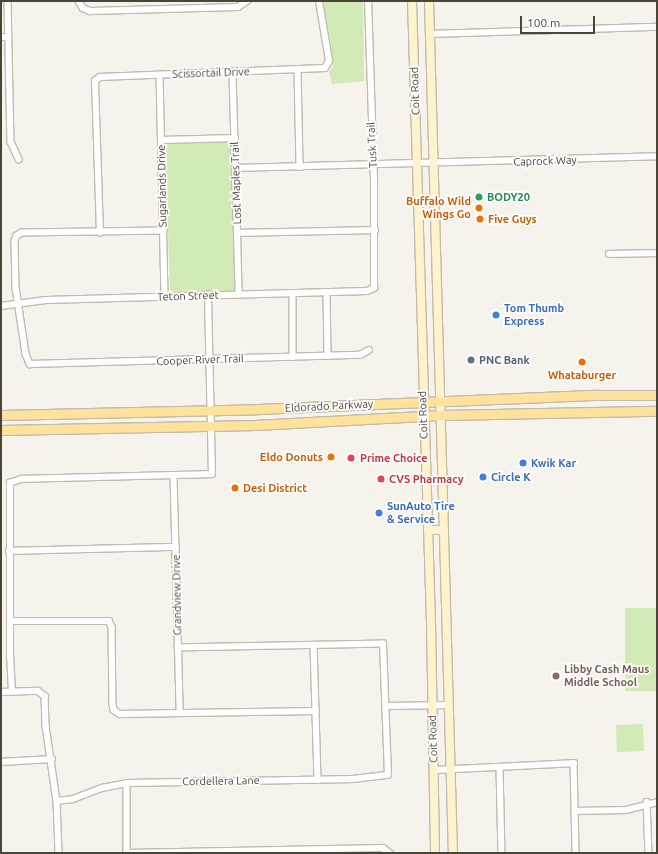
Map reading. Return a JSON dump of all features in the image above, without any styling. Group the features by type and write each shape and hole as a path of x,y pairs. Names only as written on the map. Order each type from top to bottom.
{"main road":[{"name":"Coit Road","path":"412,1 423,401 431,622 435,853"},
{"name":"Coit Road","path":"429,1 447,622 452,853"},
{"name":"Eldorado Parkway","path":"1,415 210,411 423,401 440,402 556,397 657,395"},
{"path":"556,397 557,413"},
{"path":"306,406 306,420"},
{"name":"Eldorado Parkway","path":"1,430 210,426 306,420 441,415 657,411"},
{"path":"428,530 444,530"},
{"path":"431,622 447,622"}],"street":[{"path":"8,1 11,142 19,158"},
{"path":"79,1 82,7 90,11 238,7 246,3"},
{"name":"Scissortail Drive","path":"100,233 95,81 100,77 298,70 328,66 319,1"},
{"name":"Tusk Trail","path":"368,1 375,230 374,288"},
{"path":"430,34 657,27"},
{"path":"1,37 8,37"},
{"path":"298,70 300,167"},
{"name":"Lost Maples Trail","path":"233,72 239,294"},
{"name":"Sugarlands Drive","path":"160,75 165,296"},
{"path":"161,140 235,138"},
{"name":"Caprock Way","path":"236,168 434,164 657,156"},
{"path":"237,233 375,230"},
{"path":"18,304 15,268 17,236 22,233 164,231"},
{"path":"609,254 657,253"},
{"name":"Teton Street","path":"1,306 46,300 367,291 374,288"},
{"path":"327,292 328,356"},
{"path":"293,293 294,357"},
{"path":"12,692 9,551 11,482 21,478 174,476 212,474 208,295"},
{"name":"Cooper River Trail","path":"18,304 26,354 30,364 360,355 369,350"},
{"name":"Grandview Drive","path":"174,476 180,714"},
{"path":"9,551 176,547"},
{"path":"11,621 109,621 112,627 115,712 120,714 316,711"},
{"path":"178,648 314,644 383,644 387,706 449,705"},
{"path":"314,644 318,780"},
{"path":"1,692 42,692 45,698 46,726 57,801 59,853"},
{"name":"Cordellera Lane","path":"57,801 73,799 106,786 126,783 384,778 388,775 387,706"},
{"path":"1,762 52,759"},
{"path":"433,770 574,764 576,853"},
{"path":"500,767 502,853"},
{"path":"126,783 127,853 388,851"},
{"path":"575,811 626,810 647,802 657,802"},
{"path":"647,802 649,853"}],"green space":[{"path":"325,1 363,2 364,81 332,84 329,72 333,67 330,38 323,11"},
{"path":"232,142 237,292 170,294 165,144"},
{"path":"625,608 657,608 657,691 625,691"},
{"path":"643,724 644,751 617,752 616,725"}],"place":[{"name":"BODY20","path":"479,197"},
{"name":"Buffalo Wild Wings Go","path":"479,208"},
{"name":"Five Guys","path":"480,219"},
{"name":"Tom Thumb Express","path":"496,315"},
{"name":"PNC Bank","path":"471,360"},
{"name":"Whataburger","path":"582,362"},
{"name":"Eldo Donuts","path":"331,457"},
{"name":"Prime Choice","path":"351,458"},
{"name":"Kwik Kar","path":"523,463"},
{"name":"Circle K","path":"483,477"},
{"name":"CVS Pharmacy","path":"381,479"},
{"name":"Desi District","path":"235,488"},
{"name":"SunAuto Tire & Service","path":"379,513"},
{"name":"Libby Cash Maus Middle School","path":"556,676"}]}
